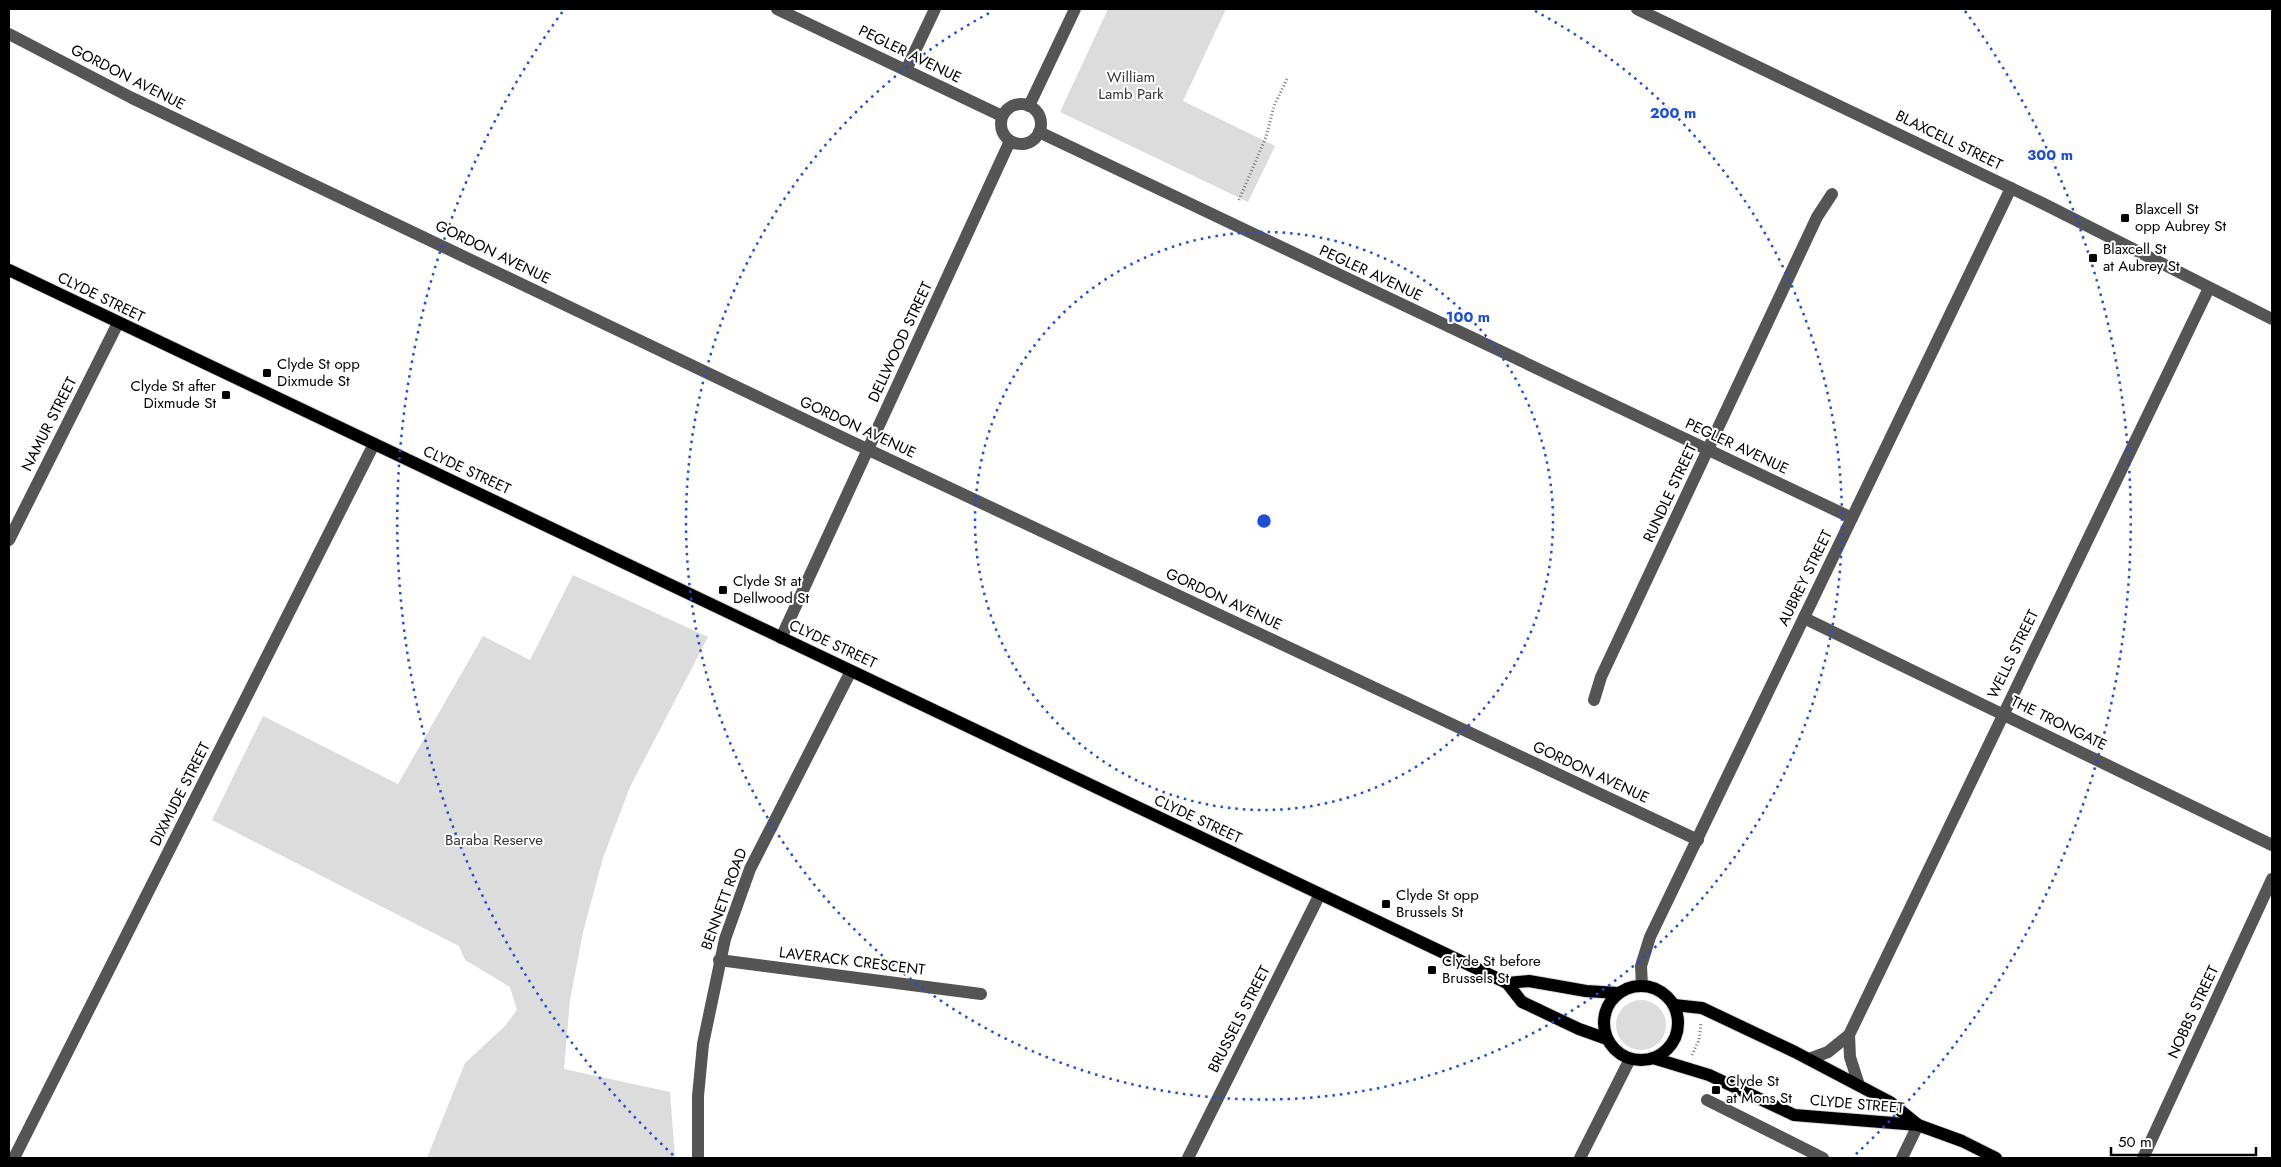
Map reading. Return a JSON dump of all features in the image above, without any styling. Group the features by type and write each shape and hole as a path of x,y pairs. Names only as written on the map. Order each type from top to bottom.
{"main road":[{"name":"CLYDE STREET","path":"9,270 1507,983 1522,1002 1579,1029 1607,1039"},
{"name":"CLYDE STREET","path":"1507,983 1529,981 1586,992 1618,993"},
{"path":"1642,986 1660,991 1674,1006 1678,1018 1677,1030 1673,1042 1664,1052 1644,1060 1630,1059 1614,1050 1607,1039 1603,1027 1604,1014 1610,1002 1618,993 1629,987 1642,986"},
{"name":"CLYDE STREET","path":"1674,1006 1702,1008 1809,1059 1890,1102 1918,1125"},
{"name":"CLYDE STREET","path":"1653,1058 1709,1075 1794,1115 1918,1125 1996,1158"}],"street":[{"name":"PEGLER AVENUE","path":"777,9 1002,116"},
{"path":"906,70 935,9"},
{"path":"1029,106 1075,9"},
{"name":"BLAXCELL STREET","path":"1637,9 1660,14 2272,319"},
{"name":"GORDON AVENUE","path":"9,34 132,98 868,450 1698,840"},
{"path":"1018,104 1029,106 1037,112 1040,118 1039,132 1033,140 1024,144 1010,141 1004,135 1001,128 1002,116 1010,107 1018,104"},
{"name":"PEGLER AVENUE","path":"1039,132 1852,518"},
{"name":"DELLWOOD STREET","path":"781,638 1010,141"},
{"name":"AUBREY STREET","path":"1642,986 1642,966 1650,937 2011,188"},
{"name":"RUNDLE STREET","path":"1594,700 1601,677 1817,217 1832,194"},
{"name":"WELLS STREET","path":"1809,1059 1828,1052 1848,1035 2209,288"},
{"name":"NAMUR STREET","path":"9,540 118,323"},
{"name":"DIXMUDE STREET","path":"14,1158 374,444"},
{"name":"THE TRONGATE","path":"1804,618 2272,845"},
{"name":"BENNETT ROAD","path":"698,1158 698,1096 703,1044 719,960 750,869 852,671"},
{"name":"NOBBS STREET","path":"2144,1158 2272,879"},
{"name":"BRUSSELS STREET","path":"1188,1158 1320,894"},
{"name":"LAVERACK CRESCENT","path":"719,960 981,994"},
{"path":"1848,1035 1850,1056 1859,1085"},
{"path":"1580,1158 1630,1059"},
{"path":"1707,1100 1822,1158"},
{"path":"1902,1158 1918,1125"}],"path":[{"path":"1240,200 1266,138 1274,106 1287,79"},
{"path":"1689,1059 1699,1040 1701,1022"}],"green space":[{"name":"William Lamb Park","path":"1108,9 1226,9 1183,101 1275,146 1248,202 1060,112"},
{"name":"Baraba Reserve","path":"573,575 708,637 630,787 603,858 583,932 570,1000 564,1069 670,1092 675,1158 427,1158 465,1063 505,1026 517,1010 510,987 465,960 459,946 212,820 263,716 398,784 483,636 530,660"},
{"path":"1636,1000 1646,1000 1659,1007 1666,1020 1666,1030 1659,1043 1646,1050 1636,1050 1627,1046 1620,1039 1616,1030 1616,1020 1620,1011 1627,1004"}],"place":[{"name":"Blaxcell St opp Aubrey St","path":"2125,218"},
{"name":"Blaxcell St at Aubrey St","path":"2093,258"},
{"name":"Clyde St opp Dixmude St","path":"267,373"},
{"name":"Clyde St after Dixmude St","path":"226,395"},
{"name":"Clyde St at Dellwood St","path":"723,590"},
{"name":"Clyde St opp Brussels St","path":"1386,904"},
{"name":"Clyde St before Brussels St","path":"1432,970"},
{"name":"Clyde St at Mons St","path":"1716,1090"}]}
